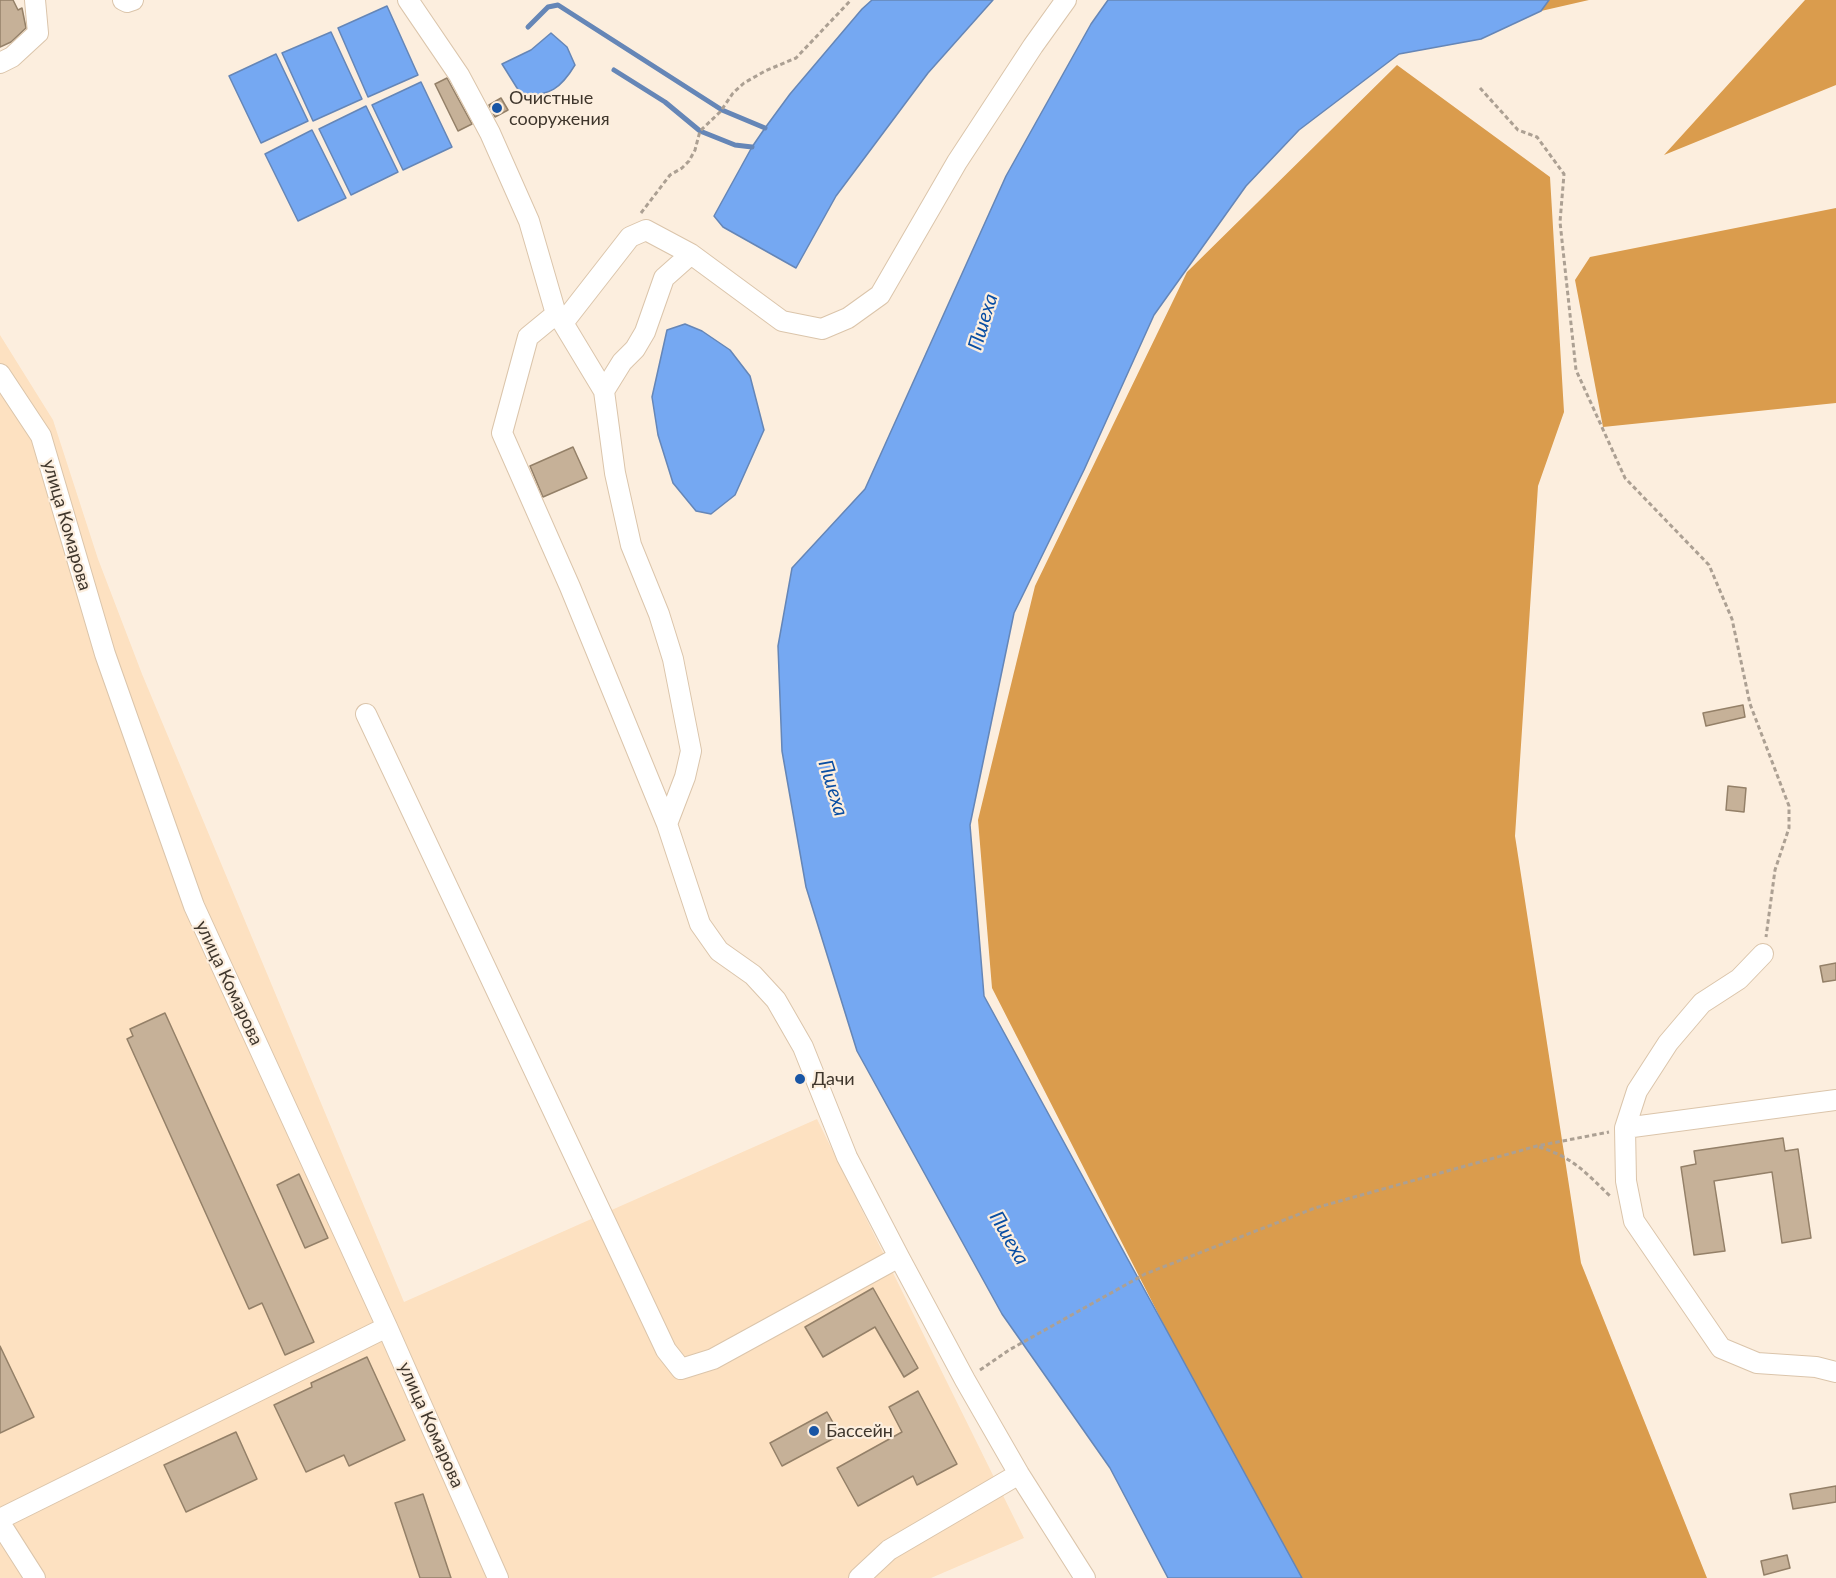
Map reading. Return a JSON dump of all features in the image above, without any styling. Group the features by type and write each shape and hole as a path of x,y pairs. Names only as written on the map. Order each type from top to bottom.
{"lane":[{"path":"0,63 12,57 38,33 35,0"},
{"path":"123,0 127,2 133,0"},
{"path":"408,0 459,75 490,133 529,221 559,319 604,391 615,473 631,545 659,614 673,659 691,751 685,777 667,824"},
{"path":"1066,0 957,162 880,295 848,318 822,329 782,321 692,254 646,230 630,237 559,319 528,337 502,433 570,587 667,824 700,924 719,951 753,975 776,1000 803,1047 847,1157 899,1257 1019,1474 1085,1578"},
{"path":"604,391 645,332 664,278 692,254"},
{"name":"улица Комарова","path":"0,374 41,436 105,654 194,906 387,1326 498,1578"},
{"path":"366,714 666,1350 681,1369 713,1359 899,1257"},
{"path":"1763,954 1739,979 1702,1004 1668,1042 1637,1091 1625,1128 1626,1181 1634,1221 1721,1348 1757,1363 1815,1367 1836,1372"},
{"path":"1625,1128 1836,1100"},
{"path":"35,1578 0,1521 387,1326"},
{"path":"859,1578 889,1550 1019,1474"}],"path":[{"path":"630,237 643,209 670,175 689,161 695,150 700,131 720,112 733,93 744,83 765,71 796,58 851,0"},
{"path":"1480,88 1518,130 1537,137 1564,174 1560,222 1576,370 1625,478 1708,565 1732,619 1750,704 1789,806 1789,828 1775,870 1763,954"},
{"path":"965,1380 1009,1350 1145,1274 1315,1208 1537,1146 1625,1128"},
{"path":"1537,1146 1560,1153 1581,1167 1611,1198"}],"shaded area":[{"path":"1549,0 1589,0 1541,11"},
{"path":"1805,0 1836,0 1836,85 1664,155"},
{"path":"1397,65 1550,177 1564,412 1538,486 1515,836 1581,1263 1707,1578 1293,1578 992,988 978,820 1035,586 1187,272"},
{"path":"1836,208 1836,403 1603,427 1575,280 1590,257"},
{"path":"0,335 53,420 98,559 142,674 404,1302 817,1119 1024,1538 931,1578 0,1578"}],"water":[{"path":"872,0 993,0 928,73 836,196 796,268 723,227 714,216 765,128 790,94"},
{"name":"Пшеха","path":"1108,0 1549,0 1541,11 1481,39 1399,54 1299,130 1246,186 1154,315 1084,470 1014,613 970,825 984,996 1302,1578 1168,1578 1110,1468 1002,1314 857,1051 806,887 782,751 778,646 792,568 865,489 1006,176 1091,24"},
{"path":"387,6 418,75 368,97 338,28"},
{"path":"331,32 362,99 313,121 282,53"},
{"path":"551,33 567,47 575,65 565,80 554,89 532,96 522,96 502,64 531,50"},
{"path":"276,54 308,121 261,143 229,76"},
{"path":"421,82 452,147 403,170 372,105"},
{"path":"366,106 398,172 351,195 319,129"},
{"path":"312,130 346,198 298,221 265,154"},
{"path":"685,324 702,331 730,350 750,376 764,430 735,495 711,514 696,511 673,483 658,435 652,397 667,330"}],"building":[{"path":"0,0 13,0 18,10 22,8 26,28 11,42 0,47"},
{"path":"447,78 472,124 458,131 435,84"},
{"path":"501,98 508,110 495,117 489,105"},
{"path":"573,447 587,478 543,497 530,466"},
{"path":"1743,705 1745,717 1706,726 1703,713"},
{"path":"1728,786 1746,788 1744,812 1726,810"},
{"path":"1836,963 1836,980 1823,982 1820,966"},
{"path":"165,1013 314,1342 285,1355 262,1303 249,1309 127,1039 133,1036 130,1029"},
{"path":"1783,1138 1785,1151 1798,1149 1811,1238 1782,1243 1772,1172 1714,1181 1725,1251 1694,1255 1681,1167 1696,1164 1694,1151"},
{"path":"299,1174 328,1238 305,1248 277,1185"},
{"path":"873,1288 918,1368 904,1377 875,1327 823,1357 805,1327"},
{"path":"0,1346 34,1417 0,1433"},
{"path":"367,1357 405,1440 349,1466 344,1455 306,1472 274,1405 312,1387 311,1383"},
{"path":"918,1391 957,1464 917,1485 913,1476 858,1506 837,1468 902,1432 889,1407"},
{"path":"827,1412 840,1435 782,1466 770,1443"},
{"path":"236,1432 257,1479 186,1512 164,1465"},
{"path":"1836,1486 1836,1502 1793,1509 1790,1494"},
{"path":"423,1494 451,1578 420,1578 395,1503"},
{"path":"1787,1555 1790,1568 1764,1575 1761,1561"}],"waterway":[{"path":"528,27 548,7 558,5 722,110 765,128"},
{"path":"614,70 665,102 700,131 735,145 752,147"}],"place":[{"name":"Очистные сооружения","path":"497,108"},
{"name":"Дачи","path":"800,1079"},
{"name":"Бассейн","path":"814,1431"}]}
